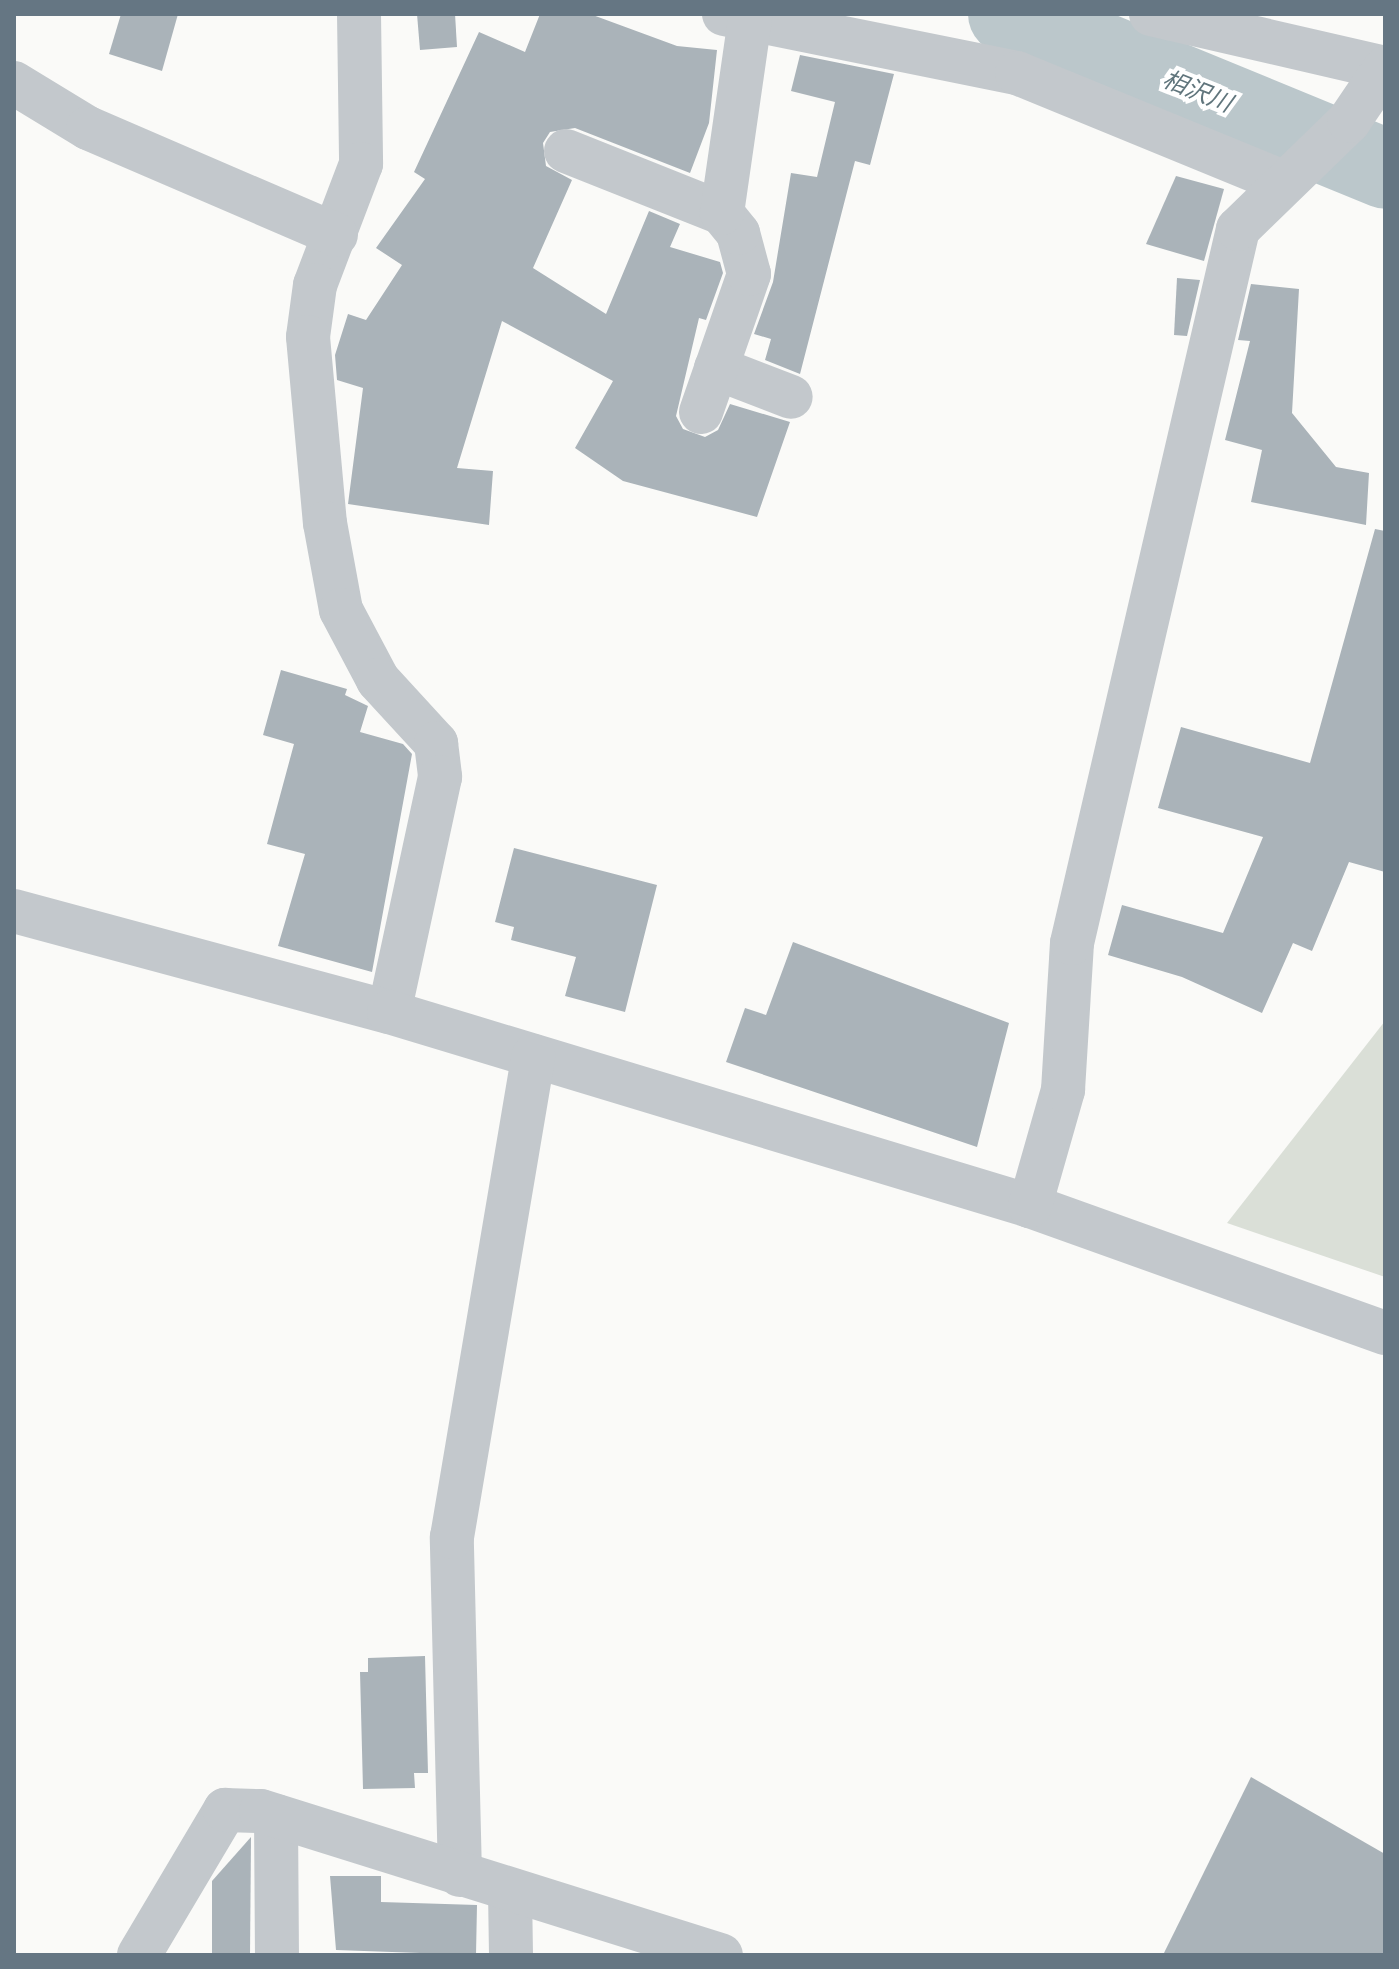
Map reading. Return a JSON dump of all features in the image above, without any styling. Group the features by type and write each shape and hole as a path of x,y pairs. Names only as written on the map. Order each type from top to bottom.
{"street":[{"path":"359,14 361,164 315,285 308,337 325,523 341,610 378,680 436,743 440,777 389,1012"},
{"path":"1030,1206 1063,1090 1072,943 1238,229 1289,176 1349,121 1385,68 1151,14"},
{"path":"722,213 737,16 1017,73 1289,176"},
{"path":"14,83 88,128 336,235"},
{"path":"566,151 722,213 738,233 749,274 701,412"},
{"path":"716,368 791,397"},
{"path":"14,911 389,1012 1030,1206 1385,1333"},
{"path":"460,1875 452,1537 533,1056"},
{"path":"139,1955 225,1810 276,1816 721,1955"},
{"path":"276,1816 277,1955"},
{"path":"510,1891 511,1955"}],"shaded area":[{"path":"1385,1021 1385,1277 1227,1223"}],"building":[{"path":"121,14 178,14 162,71 109,54"},
{"path":"417,14 455,14 457,47 420,50"},
{"path":"540,14 590,14 677,46 717,50 709,123 690,173 575,128 550,132 543,143 546,166 572,180 533,268 606,314 649,211 680,224 670,247 720,262 723,273 706,320 699,318 676,416 683,429 705,437 718,430 730,404 790,422 757,517 623,481 575,448 613,381 502,321 457,468 493,471 489,525 348,504 363,388 337,380 335,355 348,314 366,320 402,265 376,248 425,179 414,172 479,32 525,52"},
{"path":"800,55 894,74 870,165 855,161 800,374 765,360 771,339 754,334 773,282 791,173 817,177 835,102 791,91"},
{"path":"1176,176 1224,189 1204,261 1146,244"},
{"path":"1177,278 1200,280 1187,336 1174,335"},
{"path":"1251,284 1299,289 1292,413 1336,467 1369,473 1366,525 1251,502 1262,450 1225,440 1250,341 1238,340"},
{"path":"1375,529 1385,531 1385,872 1349,862 1312,951 1293,943 1262,1013 1182,977 1108,955 1122,905 1223,933 1263,837 1158,808 1181,727 1310,763"},
{"path":"281,670 347,689 345,695 368,706 360,732 403,744 412,754 372,972 278,946 305,854 267,844 294,744 263,735"},
{"path":"514,848 657,885 625,1012 565,996 576,957 511,940 514,927 495,922"},
{"path":"793,942 1009,1023 977,1147 726,1062 745,1008 766,1015"},
{"path":"425,1656 428,1773 414,1773 415,1788 363,1789 360,1672 368,1672 368,1658"},
{"path":"1251,1777 1385,1854 1385,1955 1163,1955"},
{"path":"251,1837 250,1955 212,1955 212,1881"},
{"path":"330,1876 381,1876 381,1902 477,1905 476,1955 336,1950"}],"waterway":[{"name":"相沢川","path":"1008,14 1385,169"}]}
